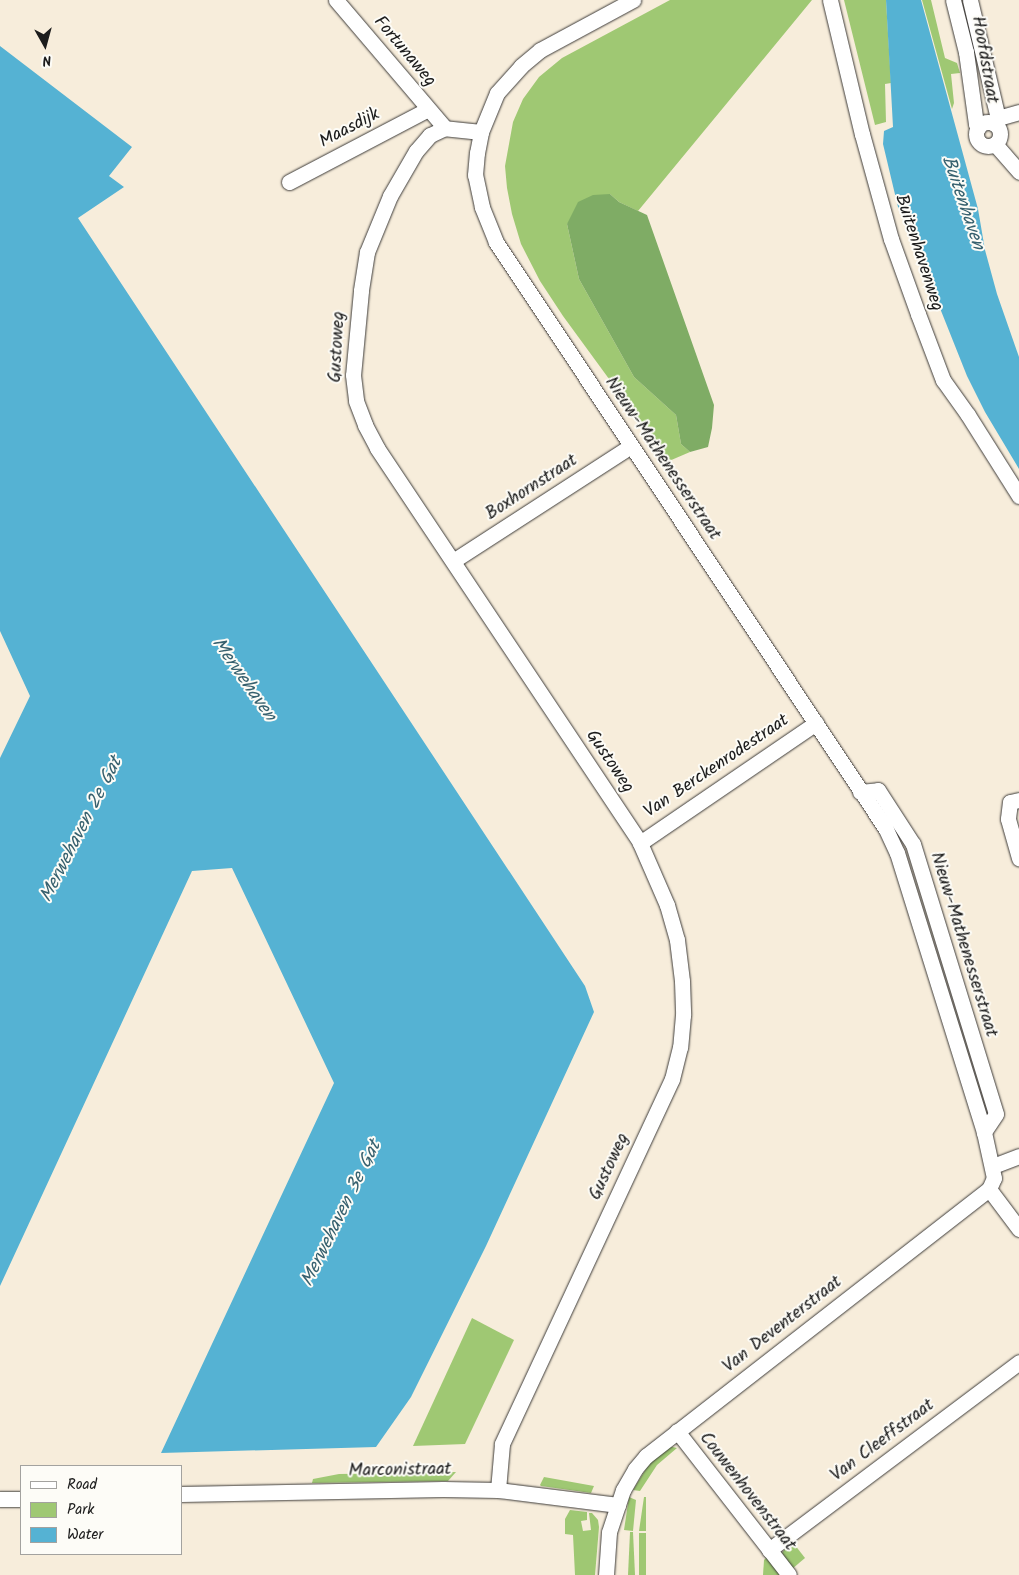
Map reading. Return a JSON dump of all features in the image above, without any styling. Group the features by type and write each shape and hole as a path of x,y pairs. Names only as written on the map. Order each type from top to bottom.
{"street":[{"path":"445,128 481,132 497,93 521,66 540,50 633,0"},
{"name":"Buitenhavenweg","path":"830,0 862,134 891,239 943,380 968,415 1019,496"},
{"name":"Hoofdstraat","path":"953,0 966,52 976,124 990,123 970,0"},
{"name":"Fortunaweg","path":"344,3 445,128"},
{"name":"Maasdijk","path":"289,182 428,109"},
{"path":"1019,112 990,123 1000,133 995,144 1019,172"},
{"name":"Gustoweg","path":"445,128 430,135 416,151 390,196 376,226 367,252 361,291 353,375 356,401 365,425 377,448 640,843 667,905 676,940 682,981 680,1047 672,1079 502,1444 498,1490"},
{"name":"Nieuw-Mathenesserstraat","path":"481,132 476,175 478,195 486,222 496,242 886,829 897,853 984,1132 994,1178 989,1189"},
{"name":"Boxhornstraat","path":"453,561 631,446"},
{"name":"Van Berckenrodestraat","path":"640,843 816,723"},
{"path":"1019,800 1010,802 1008,819 1019,858"},
{"path":"992,1166 1019,1156"},
{"path":"989,1189 1019,1229"},
{"name":"Van Deventerstraat","path":"606,1575 609,1532 618,1505 634,1469 646,1456 989,1189"},
{"name":"Van Cleeffstraat","path":"769,1550 1019,1362"},
{"name":"Couwenhovenstraat","path":"677,1431 789,1575"},
{"name":"Marconistraat","path":"182,1494 443,1488 498,1490 618,1505"},
{"path":"0,1499 20,1499"},
{"name":"Van Deventerstraat","path":"616,1575 618,1505"}],"green space":[{"path":"670,0 812,0 638,211 619,202 610,194 567,224 579,279 634,377 676,415 681,444 690,452 669,461 563,316 540,281 521,244 512,214 505,166 513,122 523,99 539,77 562,58"},
{"path":"844,0 886,0 891,83 885,84 886,122 875,125"},
{"path":"922,0 931,0 945,58 957,63 960,73 951,74 954,103 952,109"},
{"path":"610,194 619,202 647,215 714,405 708,447 690,452 681,444 676,415 634,377 579,279 567,224 578,202 593,195"},
{"path":"472,1318 514,1340 465,1444 413,1446"},
{"path":"668,1446 677,1448 657,1465 640,1491 633,1490 652,1459"},
{"path":"456,1472 448,1481 312,1483 313,1479 339,1474"},
{"path":"544,1477 594,1486 591,1493 541,1486"},
{"path":"629,1497 636,1500 633,1531 624,1530"},
{"path":"644,1497 646,1497 646,1531 639,1531"},
{"path":"570,1510 587,1512 587,1520 581,1521 583,1531 591,1530 589,1513 592,1513 598,1520 595,1575 575,1575 573,1535 565,1534 565,1519"},
{"path":"630,1532 633,1532 635,1575 628,1575"},
{"path":"639,1533 646,1533 646,1575 639,1575"},
{"path":"791,1540 805,1558 792,1569 782,1553"},
{"path":"768,1556 783,1575 763,1575 764,1560"}],"water":[{"name":"Buitenhaven","path":"886,0 921,0 978,209 985,250 997,294 1019,357 1019,469 985,412 967,376 898,207 883,144 884,131 893,127"},
{"path":"0,46 132,147 109,176 124,187 78,218 585,986 594,1012 486,1246 411,1397 376,1447 161,1453 334,1083 232,868 192,871 0,1286 0,758 30,696 0,631"}],"water label":[{"name":"Merwehaven","path":"243,680"},
{"name":"Merwehaven 2e Gat","path":"82,830"},
{"name":"Merwehaven 3e Gat","path":"342,1214"}]}
